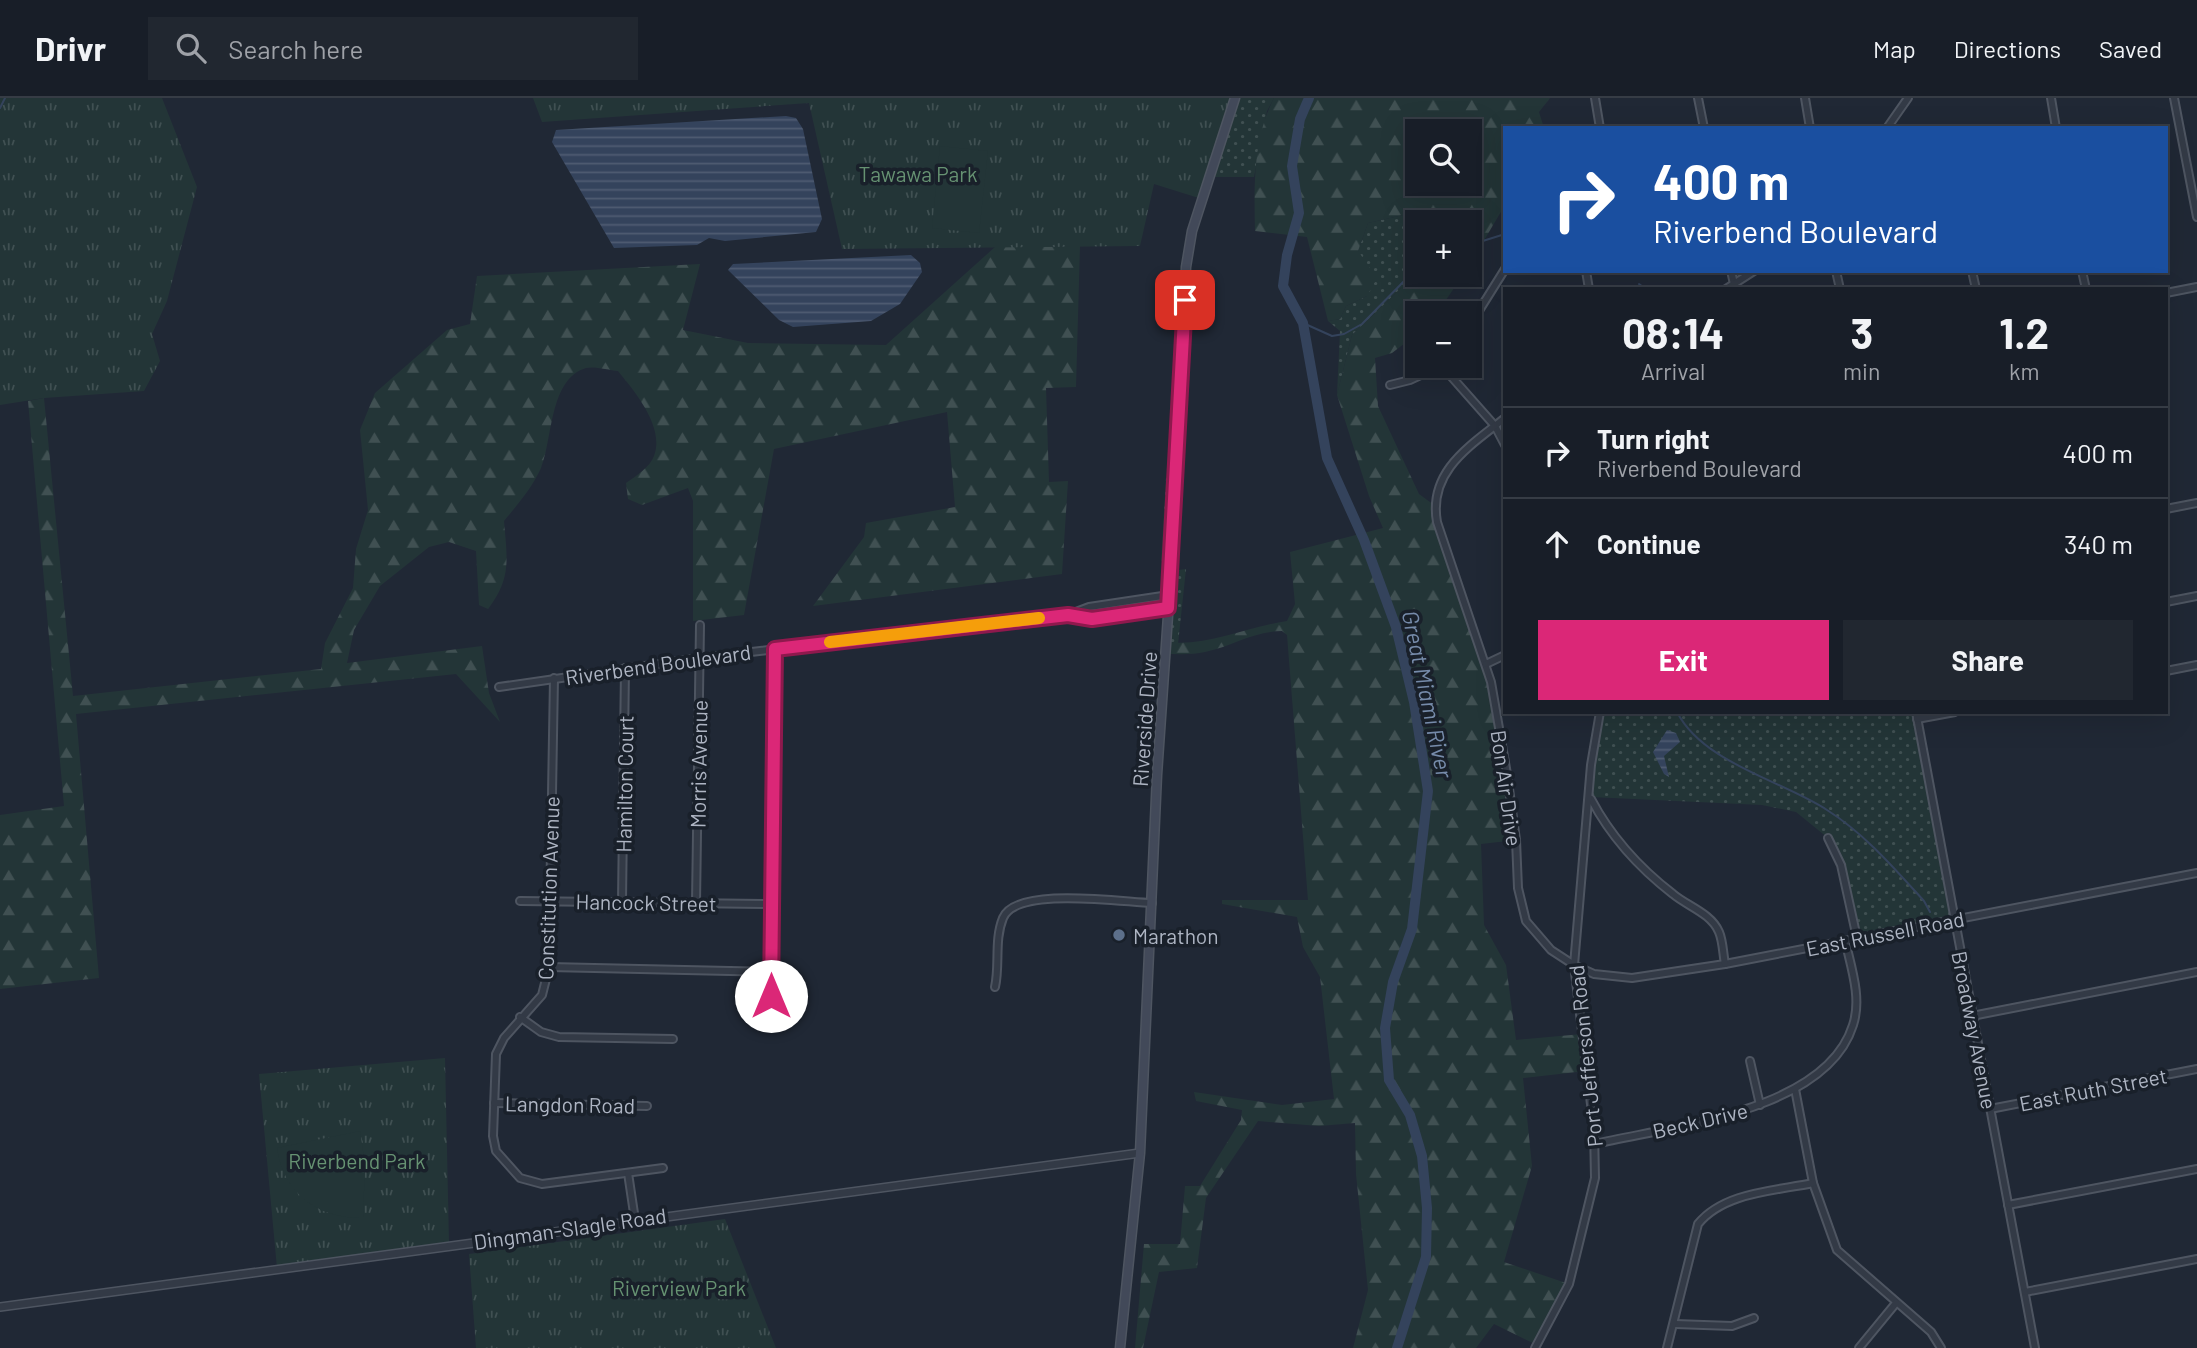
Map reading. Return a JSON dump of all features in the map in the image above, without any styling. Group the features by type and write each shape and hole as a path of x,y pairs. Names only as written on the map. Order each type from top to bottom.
{"main road":[{"name":"Riverside Drive","path":"1120,1348 1140,1153 1186,267 1192,231 1235,98"}],"street":[{"path":"1595,98 1600,126"},
{"path":"1698,98 1704,126"},
{"path":"1805,98 1810,126"},
{"path":"1888,126 1908,98"},
{"path":"2051,98 2056,126"},
{"path":"2174,98 2197,217"},
{"path":"1482,306 1503,272"},
{"path":"1731,273 1734,284"},
{"path":"1729,287 1751,273"},
{"path":"2168,293 2197,287"},
{"path":"1390,385 1414,378"},
{"path":"1452,378 1494,426 1503,442"},
{"name":"Bon Air Drive","path":"1503,419 1459,455 1442,475 1434,505 1437,522 1486,664 1507,774 1520,905 1525,922 1538,937 1574,965"},
{"path":"2168,509 2197,503"},
{"path":"1068,615 1089,607 1169,596"},
{"path":"2168,601 2197,596"},
{"path":"1068,615 1092,619 1168,608"},
{"name":"Riverbend Boulevard","path":"499,687 700,658 1068,615"},
{"name":"Morris Avenue","path":"696,903 700,625"},
{"path":"771,996 775,649"},
{"path":"1486,664 1503,656"},
{"path":"2168,671 2197,666"},
{"name":"Hamilton Court","path":"622,901 625,668"},
{"name":"Constitution Avenue","path":"554,678 549,967 542,995 520,1017 496,1054 496,1151 520,1178 542,1184 663,1168"},
{"name":"Port Jefferson Road","path":"1535,1348 1569,1284 1595,1178 1595,1144 1574,965 1591,797 1591,765 1600,714"},
{"path":"1917,716 1936,714"},
{"name":"Broadway Avenue","path":"1917,716 2035,1348"},
{"path":"1591,797 1607,829 1635,861 1674,895 1708,918 1719,932 1725,964"},
{"path":"1829,838 1841,865 1857,938"},
{"name":"East Russell Road","path":"1574,965 1594,974 1632,978 1725,964 2197,873"},
{"path":"995,987 998,936 1004,916 1013,906 1038,898 1152,903"},
{"name":"Hancock Street","path":"520,901 772,904"},
{"name":"Beck Drive","path":"1595,1144 1727,1116 1760,1105 1795,1089 1815,1076 1841,1051 1853,1026 1856,989 1845,940"},
{"path":"549,967 771,972"},
{"path":"1972,1016 2197,972"},
{"path":"520,1017 541,1032 559,1037 673,1040"},
{"path":"1750,1061 1760,1105"},
{"name":"East Ruth Street","path":"1990,1109 2197,1069"},
{"path":"1795,1089 1813,1183 1837,1250 1931,1332 1941,1348"},
{"name":"Langdon Road","path":"494,1103 647,1106"},
{"name":"Dingman-Slagle Road","path":"0,1307 1140,1153"},
{"path":"2008,1205 2197,1169"},
{"path":"628,1172 635,1220"},
{"path":"1667,1348 1698,1224 1708,1212 1731,1200 1813,1183"},
{"path":"2025,1292 2197,1259"},
{"path":"1859,1348 1896,1303"},
{"path":"1675,1324 1732,1326 1754,1318"}],"green space":[{"path":"0,98 162,98 197,187 167,301 152,334 160,361 144,391 44,398 0,405"},
{"name":"Tawawa Park","path":"533,98 1235,98 1202,199 1154,184 1140,246 842,249 809,103 542,122"},
{"path":"1235,98 1274,98 1267,111 1254,177 1209,177"},
{"path":"1274,98 1550,98 1539,112 1543,126 1503,126 1503,208 1482,244 1482,210 1405,210 1405,215 1368,223 1358,251 1377,278 1367,296 1346,306 1340,319 1328,321 1307,237 1255,231 1258,146"},
{"path":"940,146 988,151 979,233 932,228"},
{"path":"1405,215 1405,284 1352,335 1337,395 1340,331 1328,321 1340,319 1346,306 1367,296 1358,251 1368,223"},
{"path":"1080,246 1076,387 1046,388 1049,482 1068,481 1062,574 813,606 864,537 866,523 955,507 947,412 774,449 744,615 693,621 693,501 688,488 642,505 628,499 626,483 646,468 654,456 656,445 652,422 640,399 618,371 586,368 574,374 565,384 554,411 541,468 529,489 504,521 506,567 501,587 488,609 479,605 476,551 449,542 429,547 380,586 354,630 347,663 482,646 489,693 500,722 456,674 76,714 99,978 0,989 0,815 64,806 28,401 44,398 73,696 321,669 325,643 353,588 356,549 368,510 360,430 375,393 447,330 470,324 477,276 700,264 683,330 748,343 886,345 995,247"},
{"path":"1405,284 1405,287 1455,287 1445,301 1405,301 1405,343 1392,353 1375,358 1378,406 1419,494 1434,505 1491,682 1516,840 1481,844 1484,925 1506,965 1516,1040 1582,1034 1586,1071 1523,1078 1532,1166 1504,1262 1569,1284 1537,1345 1494,1324 1476,1348 1353,1348 1368,1290 1356,1174 1355,1123 1319,1126 1258,1121 1206,1198 1197,1268 1159,1272 1143,1348 1135,1348 1144,1244 1180,1244 1185,1186 1200,1186 1241,1120 1242,1110 1196,1101 1194,1092 1282,1105 1334,1099 1320,977 1303,947 1297,917 1222,904 1222,900 1308,900 1287,635 1282,631 1262,633 1200,653 1165,654 1166,642 1196,642 1287,621 1295,604 1290,552 1383,528 1369,496 1337,395 1352,335"},
{"path":"1177,477 1172,560 1161,561 1166,478"},
{"path":"1186,569 1178,644 1166,642 1171,571"},
{"path":"1600,714 1916,714 1954,920 1857,938 1841,865 1828,838 1796,812 1762,805 1591,797 1591,765"},
{"name":"Riverbend Park","path":"445,1058 449,1244 277,1268 259,1074"},
{"path":"360,1131 365,1164 363,1218 331,1214 305,1200 287,1178 277,1148"},
{"name":"Riverview Park","path":"725,1219 776,1348 476,1348 469,1254"}],"water":[{"path":"786,116 796,118 803,129 822,219 816,232 725,241 709,238 697,245 614,248 552,142 556,130"},
{"path":"911,255 920,263 922,272 900,304 871,321 793,327 779,320 728,270 733,264"},
{"path":"1667,730 1676,733 1680,742 1664,756 1669,777 1664,774 1653,752"}],"waterway":[{"path":"0,108 5,98"},
{"name":"Great Miami River","path":"1309,98 1300,119 1292,166 1299,213 1287,255 1283,286 1303,323 1327,458 1364,540 1396,627 1414,702 1428,791 1412,929 1393,982 1385,1028 1389,1080 1410,1115 1422,1156 1427,1208 1426,1257 1397,1348"},
{"path":"1482,241 1503,235"},
{"path":"1303,323 1332,336 1344,334 1362,324 1405,280"},
{"path":"1639,284 1643,287"},
{"path":"1678,714 1689,730 1724,758 1841,819 1902,876 1930,912"}],"slow traffic":[{"path":"830,642 1039,618"}],"place":[{"name":"Marathon","path":"1119,935"}],"route":[{"path":"771,996 775,649 1068,615 1092,619 1168,608 1179,456 1185,300"}]}
